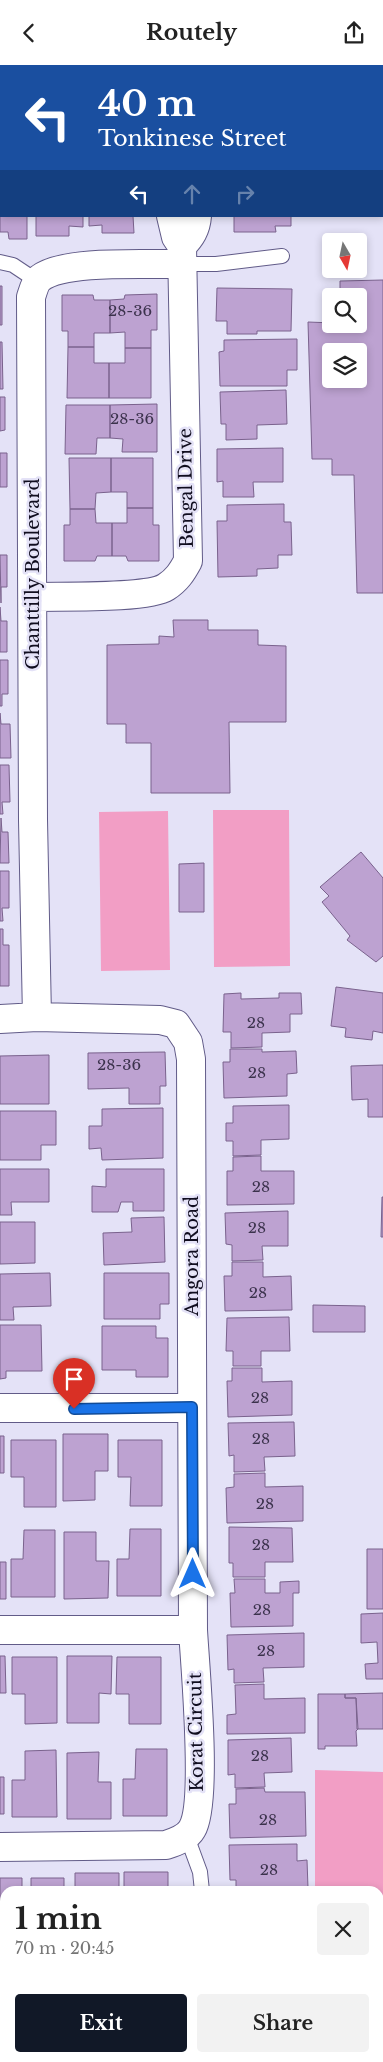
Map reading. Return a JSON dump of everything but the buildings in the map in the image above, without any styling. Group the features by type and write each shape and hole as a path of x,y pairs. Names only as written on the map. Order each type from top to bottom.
{"street":[{"name":"Bengal Drive","path":"34,597 141,594 165,588 179,577 188,561 182,255 171,217"},
{"path":"37,281 53,271 75,266 182,255 196,227 197,217"},
{"name":"Chanttilly Boulevard","path":"37,281 31,297 34,597 33,819 37,1017"},
{"name":"Angora Road","path":"0,1019 37,1017 160,1020 176,1025 188,1042 191,1059 193,1630"},
{"path":"0,1408 192,1407"},
{"path":"0,1630 193,1630"},
{"name":"Korat Circuit","path":"186,1834 192,1829 196,1816 199,1787 198,1718 193,1630"},
{"path":"0,1847 166,1845 180,1840 186,1834"}],"lane":[{"path":"182,255 216,264 282,257"},
{"path":"0,261 13,265 37,281"},
{"path":"186,1834 200,1872 201,1886"}],"shaded area":[{"path":"213,810 289,810 290,966 214,967"},
{"path":"168,811 170,970 101,971 99,812"},
{"path":"315,1770 383,1772 383,1886 315,1886"}],"route":[{"path":"74,1409 192,1407 193,1574"}]}
